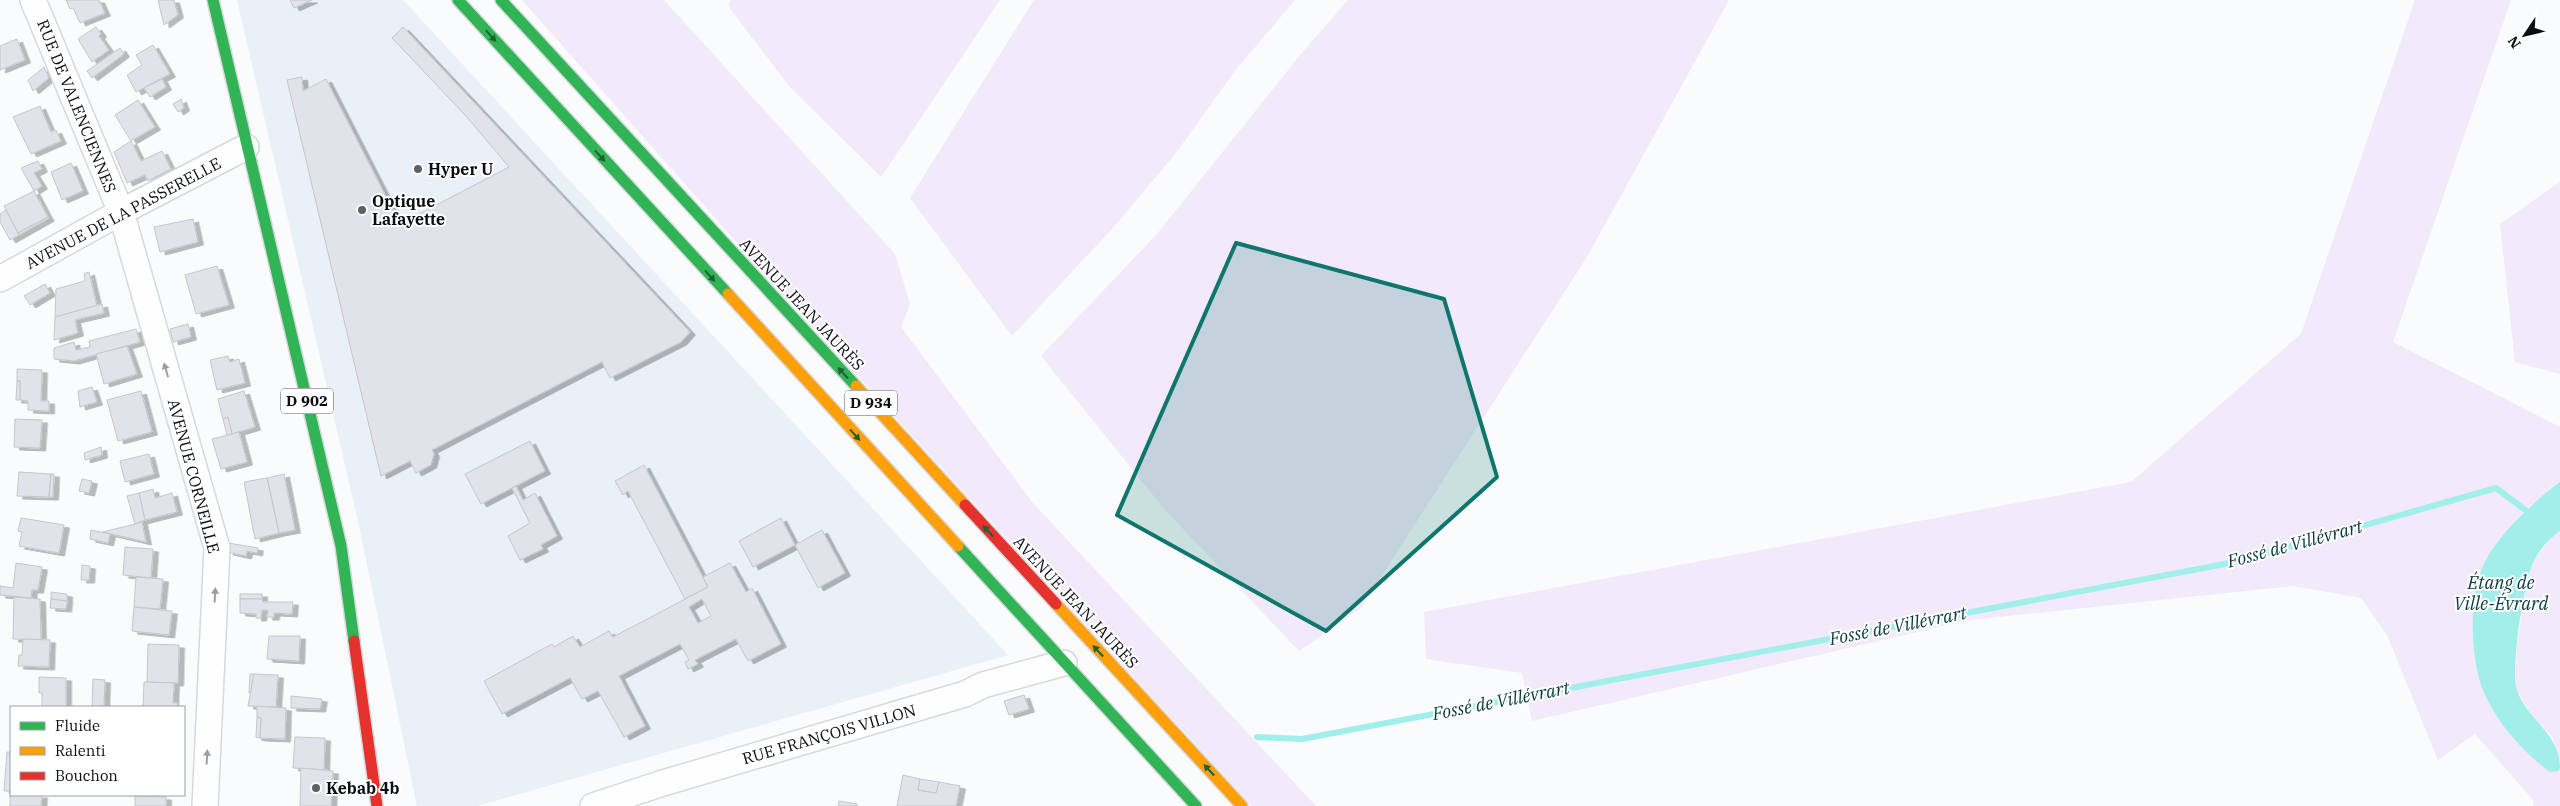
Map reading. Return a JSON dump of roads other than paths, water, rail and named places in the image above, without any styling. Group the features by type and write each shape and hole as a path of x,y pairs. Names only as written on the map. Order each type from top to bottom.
{"main road":[{"name":"D 902","path":"213,0 341,546 377,806"},
{"name":"D 934","path":"458,0 1196,806"},
{"name":"AVENUE JEAN JAURÈS","path":"501,0 1242,806"}],"street":[{"name":"RUE DE VALENCIENNES","path":"33,0 121,212"},
{"name":"AVENUE DE LA PASSERELLE","path":"0,279 121,212 246,147"},
{"name":"AVENUE CORNEILLE","path":"121,212 217,548 205,806"},
{"name":"RUE FRANÇOIS VILLON","path":"593,806 663,783 966,694 983,685 1064,663"}],"water":[{"name":"Étang de Ville-Évrard","path":"2560,482 2560,531 2543,547 2531,569 2519,624 2515,664 2517,690 2522,701 2549,736 2559,756 2560,768 2558,771 2550,772 2511,736 2495,714 2483,690 2476,663 2473,616 2476,586 2484,564 2493,548 2518,519 2546,492"}],"waterway":[{"name":"Fossé de Villévrart","path":"1257,737 1302,739 2235,562 2496,488 2532,515"}],"place":[{"name":"Hyper U","path":"418,169"},
{"name":"Optique Lafayette","path":"362,210"},
{"name":"Kebab 4b","path":"316,788"}]}
